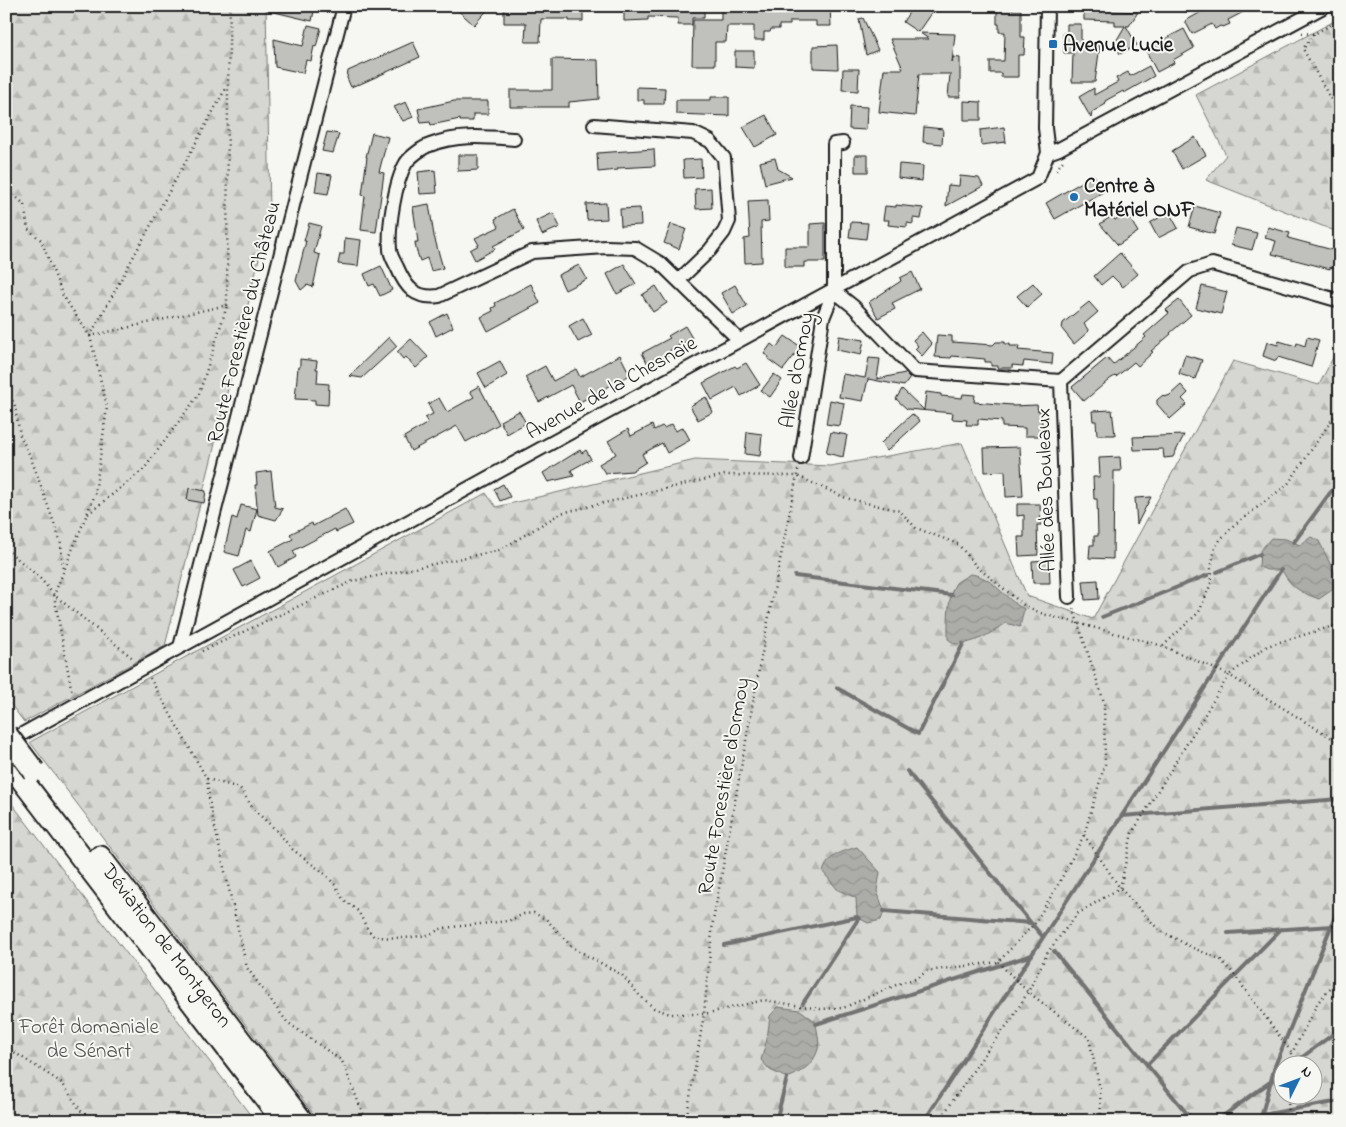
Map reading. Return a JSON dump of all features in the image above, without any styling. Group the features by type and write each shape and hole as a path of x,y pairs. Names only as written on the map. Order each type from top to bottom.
{"main road":[{"path":"6,734 28,775"},
{"path":"6,759 28,775"},
{"name":"Déviation de Montgeron","path":"28,775 282,1121"},
{"name":"Déviation de Montgeron","path":"28,775 302,1121"}],"street":[{"name":"Route Forestière du Château","path":"180,647 344,6"},
{"path":"1046,6 1045,128 1048,153 1059,149 1325,6"},
{"path":"594,125 693,133 710,141 724,158 729,220 724,232 710,250 679,280"},
{"path":"514,139 469,136 446,140 428,145 407,161 397,183 390,251 400,274 412,291 426,298 439,296 532,252 606,247 635,248 660,263 739,340"},
{"path":"843,143 834,144 834,291 854,307 915,371 1061,381 1190,270 1212,264 1340,301"},
{"name":"Avenue de la Chesnaie","path":"6,743 1038,178 1048,153"},
{"name":"Allée d'Ormoy","path":"801,458 823,318 834,291"},
{"name":"Allée des Bouleaux","path":"1061,381 1069,597"}],"path":[{"path":"6,19 12,6"},
{"path":"87,515 144,469 199,394 227,305 230,6"},
{"path":"1314,34 1304,49 1340,116"},
{"path":"90,336 228,84"},
{"path":"6,188 24,204 28,229 41,240 63,296 90,336 107,407 95,494 54,596 74,700 77,705"},
{"path":"90,336 227,305"},
{"path":"6,387 15,406 20,435 31,458 60,543 64,572"},
{"path":"1163,646 1199,612 1212,581 1215,547 1220,540 1233,526 1288,484 1340,408"},
{"name":"Route Forestière d'Ormoy","path":"686,1121 704,1014 713,921 766,626 801,458"},
{"path":"180,647 190,656 353,581 500,550 561,513 725,475 797,476 846,498 900,511 916,528 958,544 976,566 1025,606 1043,614 1077,624 1163,646 1229,675 1340,743"},
{"path":"6,549 39,576 54,596 144,667 207,778 210,806 247,968 287,1022 342,1061 366,1121"},
{"path":"207,778 240,788 254,810 275,829 292,849 325,874 336,886 343,899 358,911 374,937 405,938 428,935 443,928 508,921 534,912 547,920 572,947 622,975 640,996 654,1008 670,1014 704,1014 764,1000 820,1009 843,1008 903,982 916,979 927,971 998,962 1035,923 1053,895 1084,835 1105,764 1104,702 1069,597"},
{"path":"939,1121 988,1049 1012,1020 1048,952 1077,914 1120,888 1132,833 1229,675 1267,646 1340,624"},
{"path":"1084,835 1120,888 1159,930 1192,948 1220,958 1292,1053 1318,1002 1340,979"},
{"path":"998,962 1028,992 1089,1038 1100,1089 1101,1121"},
{"path":"6,1047 62,1083 88,1121"},
{"path":"1288,1104 1289,1115 1292,1121"}],"green space":[{"path":"6,6 266,6 270,212 165,646 24,722 6,698"},
{"path":"1340,18 1340,233 1206,180 1226,155 1196,95"},
{"path":"1340,344 1340,1121 319,1121 30,742 486,493 496,507 695,460 830,466 962,443 1027,596 1093,619 1233,361 1319,385"},
{"name":"Forêt domaniale de Sénart","path":"6,796 255,1121 6,1121"}],"water":[{"path":"1311,537 1319,541 1337,578 1332,590 1319,599 1294,587 1281,570 1267,570 1259,567 1260,551 1271,538 1286,539 1300,545"},
{"path":"970,574 992,583 1024,609 1020,627 1006,623 982,638 962,644 955,644 948,639 949,610 953,588 957,582"},
{"path":"857,847 880,872 877,891 884,911 881,920 868,923 857,917 856,898 838,890 823,872 825,866 832,858"},
{"path":"778,1007 800,1010 815,1021 819,1043 816,1054 810,1063 802,1071 787,1078 770,1070 761,1060 767,1039 770,1016"}],"building":[{"path":"267,6 315,6 312,21 266,10"},
{"path":"453,6 491,6 474,25"},
{"path":"504,6 583,6 583,21 541,19 540,42 525,42 526,23 504,23"},
{"path":"624,6 704,8 704,18 692,18 692,25 678,25 678,18 648,17 648,20 624,21"},
{"path":"721,6 806,8 806,6 830,6 831,26 816,26 816,21 790,21 790,25 779,25 779,29 771,29 770,32 764,32 764,40 754,40 754,26 727,26 726,42 715,42 715,65 692,65 693,20 721,20"},
{"path":"913,6 936,6 918,32 903,22"},
{"path":"1000,6 1012,6 1012,10 1021,10 1021,37 1025,37 1024,55 1018,55 1018,77 1001,77 1001,73 990,73 990,61 1004,61 1005,32 999,32 999,24 997,24 997,10 1000,10"},
{"path":"1212,6 1255,6 1228,20 1230,24 1215,29 1212,24 1192,34 1185,21"},
{"path":"1084,9 1138,12 1129,26 1126,26 1137,45 1120,54 1115,43 1125,26 1115,26 1115,21 1084,20"},
{"path":"863,18 878,50 866,55 859,19"},
{"path":"1067,24 1081,24 1081,45 1100,45 1095,82 1072,82 1073,53 1064,53 1063,33 1067,33"},
{"path":"308,25 321,28 311,61 306,60 303,73 275,67 274,39 303,46"},
{"path":"1184,29 1194,48 1173,60 1174,63 1157,72 1145,49"},
{"path":"920,33 955,34 952,63 953,57 960,58 960,97 948,97 950,74 919,74 915,116 879,112 884,69 903,69 890,39 929,39"},
{"path":"413,42 420,57 351,87 347,78 348,71"},
{"path":"837,45 838,69 813,68 813,46"},
{"path":"735,51 754,51 754,68 735,67"},
{"path":"552,59 598,60 599,99 569,102 569,107 510,107 510,90 552,90"},
{"path":"1149,66 1154,76 1124,93 1123,91 1105,101 1106,104 1092,112 1091,118 1079,97 1094,88 1094,95 1118,82 1116,78 1128,72 1130,76"},
{"path":"843,69 859,69 858,91 842,90"},
{"path":"637,87 665,88 664,104 644,104 644,100 637,100"},
{"path":"711,97 729,97 729,116 676,114 676,100 711,100"},
{"path":"454,101 488,101 488,114 473,114 473,121 460,121 460,119 431,125 430,122 421,123 418,109"},
{"path":"964,101 981,102 981,120 964,120"},
{"path":"406,102 413,117 403,121 394,107"},
{"path":"850,106 867,107 866,130 849,129"},
{"path":"766,115 777,135 755,147 743,127"},
{"path":"924,127 943,129 942,144 923,142"},
{"path":"1004,127 1006,142 981,145 980,130"},
{"path":"327,132 339,134 333,153 322,151"},
{"path":"372,133 388,137 379,172 384,173 376,232 361,230 365,196 362,195 366,157"},
{"path":"1195,137 1206,155 1182,169 1172,151"},
{"path":"654,149 655,166 618,168 618,170 598,172 597,153"},
{"path":"458,155 478,155 478,170 458,171"},
{"path":"855,155 868,155 868,172 855,172"},
{"path":"775,158 778,169 792,177 765,184 760,162"},
{"path":"701,159 702,177 684,178 683,160"},
{"path":"899,164 923,166 922,181 898,178"},
{"path":"435,170 437,193 420,194 418,172"},
{"path":"318,173 332,175 328,194 315,192"},
{"name":"Centre à Matériel ONF","path":"1094,175 1103,192 1055,219 1046,203"},
{"path":"960,176 979,178 983,186 946,206 948,185 959,186"},
{"path":"711,188 712,208 696,209 695,189"},
{"path":"768,200 769,221 761,222 762,262 745,263 744,239 750,238 748,201"},
{"path":"606,203 607,219 587,220 586,204"},
{"path":"429,204 434,236 443,268 431,271 427,258 420,261 416,249 415,242 418,242 413,207"},
{"path":"896,205 923,208 921,219 913,218 913,224 907,223 907,227 888,225 889,220 883,220 885,206 896,207"},
{"path":"1195,206 1220,213 1214,234 1189,227"},
{"path":"640,208 641,225 621,226 620,209"},
{"path":"513,209 524,230 493,246 495,249 475,260 470,250 479,245 475,238 499,227 495,219"},
{"path":"1169,212 1178,228 1158,238 1150,223"},
{"path":"553,213 560,227 542,235 536,221"},
{"path":"1127,214 1138,232 1118,245 1100,224 1112,216 1115,220"},
{"path":"851,222 868,223 866,239 849,237"},
{"path":"309,223 321,226 314,253 320,255 313,287 307,285 301,290 296,281"},
{"path":"825,223 825,262 804,262 804,267 785,267 785,247 810,247 810,224"},
{"path":"671,224 686,229 679,249 664,243"},
{"path":"1268,227 1290,233 1288,238 1340,252 1340,270 1272,254 1276,241 1265,238"},
{"path":"1236,228 1257,233 1252,250 1231,245"},
{"path":"345,238 361,240 358,266 338,264 340,254 344,254"},
{"path":"1120,253 1138,274 1123,287 1112,276 1101,285 1094,276"},
{"path":"624,264 636,284 617,294 607,274"},
{"path":"579,265 587,279 565,290 558,275"},
{"path":"381,266 392,290 380,296 374,284 369,286 364,274"},
{"path":"912,272 920,289 892,303 895,309 878,318 869,302 901,281 900,278"},
{"path":"1033,283 1042,294 1027,307 1017,296"},
{"path":"531,284 540,303 488,331 481,317 493,311 492,308 496,306 495,303"},
{"path":"735,285 747,306 733,314 721,293"},
{"path":"656,286 667,303 653,312 642,295"},
{"path":"1202,286 1227,292 1221,314 1196,308"},
{"path":"1179,300 1191,315 1151,351 1153,352 1138,366 1134,362 1084,401 1072,387 1107,358 1113,365 1146,337 1144,335 1169,313 1166,310"},
{"path":"1089,302 1098,312 1084,324 1089,331 1074,344 1062,329 1063,323"},
{"path":"447,313 453,327 436,336 430,322"},
{"path":"583,318 592,335 578,342 569,326"},
{"path":"685,326 692,338 669,351 670,354 649,366 642,353 670,338 668,336"},
{"path":"922,332 932,344 922,356 915,349 918,346 913,340"},
{"path":"937,335 952,336 952,342 993,345 996,342 1005,342 1005,344 1010,344 1010,346 1019,346 1018,350 1053,353 1052,364 1024,361 1023,366 1012,365 1012,368 998,368 998,366 991,366 991,362 985,362 985,359 952,356 951,358 935,357"},
{"path":"785,336 801,347 783,370 764,354 771,344 776,348"},
{"path":"839,336 864,340 861,355 837,350"},
{"path":"389,337 397,346 362,378 349,376"},
{"path":"1307,337 1319,340 1311,367 1278,357 1276,361 1263,356 1267,342 1278,345 1279,341 1296,346 1297,343 1305,346"},
{"path":"411,339 428,357 416,368 406,357 403,359 397,352"},
{"path":"620,355 630,375 580,402 571,385 539,402 525,377 545,366 553,381 576,369 580,377"},
{"path":"1185,355 1202,360 1195,379 1179,374"},
{"path":"869,358 880,359 877,379 905,373 910,378 904,386 868,379 863,401 839,397 843,374 865,378"},
{"path":"300,359 317,361 317,383 329,384 328,405 315,404 315,400 295,399"},
{"path":"500,361 507,375 486,388 478,373"},
{"path":"746,363 760,385 741,396 736,387 712,400 703,383 735,366 737,368"},
{"path":"774,374 782,380 770,397 761,391"},
{"path":"1181,385 1188,393 1182,399 1187,404 1170,419 1157,404 1157,400 1163,395 1165,397 1170,395"},
{"path":"479,386 499,424 466,442 457,426 411,451 404,437 428,423 425,418 433,414 428,404 439,398 447,412 474,397 470,391"},
{"path":"902,389 924,410 926,392 962,398 963,394 975,395 974,402 1012,406 1037,405 1038,411 1041,411 1043,436 1025,436 1025,428 1002,427 1002,421 978,419 978,425 966,425 967,420 952,419 953,413 907,409 896,399"},
{"path":"706,397 713,412 698,420 690,406"},
{"path":"830,400 844,403 840,426 826,424"},
{"path":"1112,410 1115,435 1097,435 1096,421 1093,421 1092,411"},
{"path":"519,411 526,423 507,434 500,421"},
{"path":"912,414 920,421 887,451 881,443"},
{"path":"672,424 676,431 683,427 690,440 667,453 662,443 642,454 646,462 632,471 605,473 599,464 616,454 608,441 628,429 631,436 652,425 654,430"},
{"path":"747,432 762,434 760,456 745,454"},
{"path":"831,432 847,435 843,457 826,453"},
{"path":"1184,435 1173,457 1164,458 1163,449 1134,450 1133,437"},
{"path":"1020,447 1023,496 1006,497 1005,471 985,472 984,448"},
{"path":"580,450 582,453 586,450 591,459 571,470 574,476 548,482 543,473"},
{"path":"1120,457 1121,471 1114,471 1113,559 1089,558 1090,545 1094,545 1094,536 1098,536 1097,499 1094,499 1093,477 1100,477 1099,458"},
{"path":"271,471 275,507 283,509 276,520 258,515 255,485 257,485 256,473"},
{"path":"503,484 510,497 500,501 494,489"},
{"path":"189,488 206,491 204,503 187,500"},
{"path":"1151,497 1137,524 1135,498"},
{"path":"1017,504 1040,504 1041,525 1037,525 1038,555 1019,556 1018,537 1024,537 1024,515 1017,516"},
{"path":"241,505 257,509 251,532 246,530 239,556 224,552 232,517 237,519"},
{"path":"345,509 353,524 336,532 335,529 293,551 296,557 278,567 270,551 293,539 290,534 312,523 313,526"},
{"path":"1049,560 1050,583 1033,583 1032,561"},
{"path":"251,561 260,578 243,587 234,570"},
{"path":"1098,580 1099,599 1085,600 1083,581"}],"waterway":[{"path":"1294,542 1340,482"},
{"path":"1217,572 1260,554"},
{"path":"924,1121 1281,570"},
{"path":"1102,617 1208,575"},
{"path":"795,576 952,595"},
{"path":"837,688 918,734 963,644"},
{"path":"907,771 1031,923"},
{"path":"1122,816 1340,799"},
{"path":"1260,1121 1275,1066 1340,904"},
{"path":"884,911 1031,923 1043,937"},
{"path":"724,945 857,917"},
{"path":"803,1003 859,918"},
{"path":"1228,933 1332,926"},
{"path":"1147,1065 1281,929"},
{"path":"1054,951 1193,1121"},
{"path":"816,1024 1032,955"},
{"path":"1306,1054 1340,1029"},
{"path":"776,1121 787,1078"},
{"path":"1216,1121 1274,1079"},
{"path":"1262,1115 1340,1101"},
{"path":"1180,1121 1190,1117"}],"place":[{"name":"Avenue Lucie","path":"1053,44"},
{"name":"Centre à Matériel ONF","path":"1074,197"}]}
